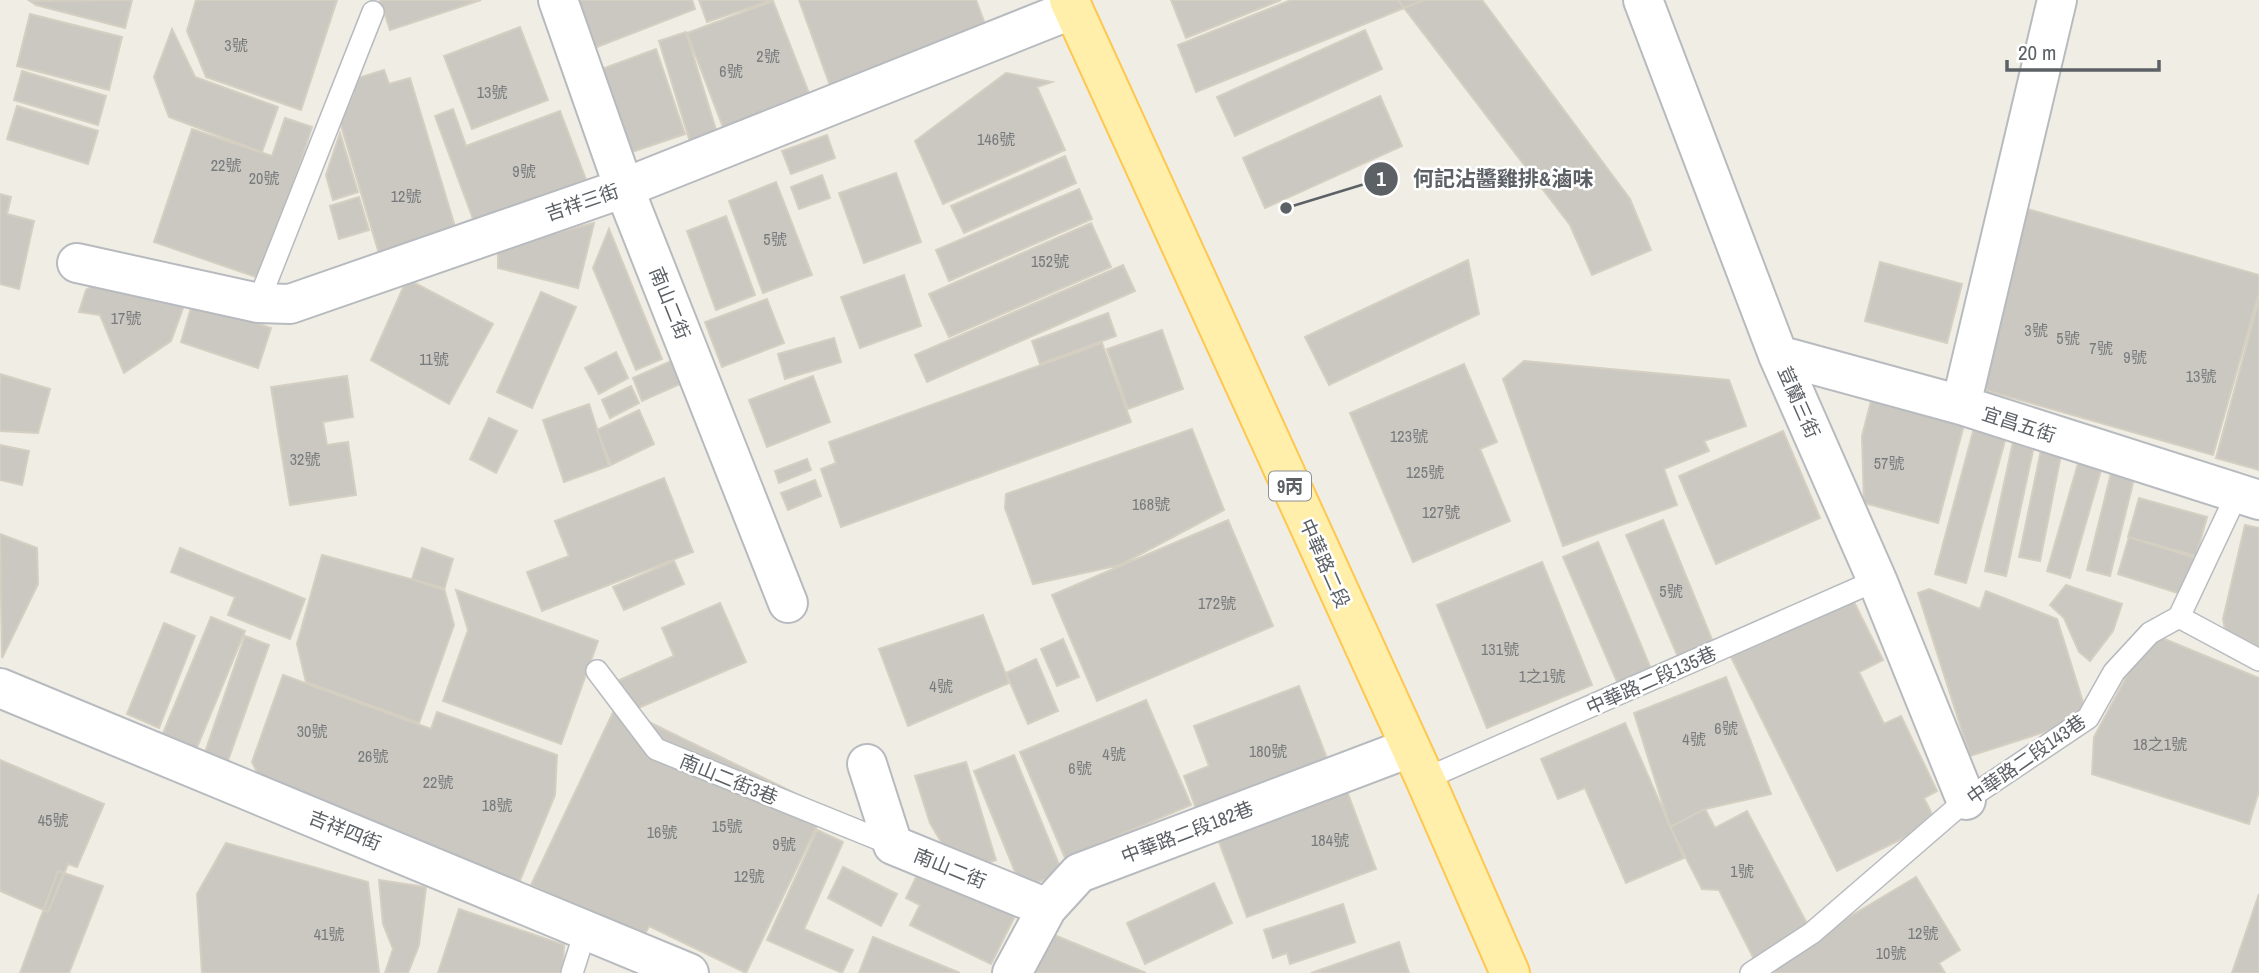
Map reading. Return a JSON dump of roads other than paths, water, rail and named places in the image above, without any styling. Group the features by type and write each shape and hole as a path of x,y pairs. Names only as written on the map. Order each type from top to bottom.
{"main road":[{"name":"中華路二段","path":"1080,3 1510,973"}],"street":[{"name":"南山二街","path":"558,0 624,188 788,603"},
{"name":"荳蘭三街","path":"1643,0 1778,355 1877,580 1966,800"},
{"path":"1961,405 2057,0"},
{"name":"吉祥三街","path":"77,262 258,303 290,304 624,188 1080,3"},
{"name":"宜昌五街","path":"1778,355 1961,405 2248,497"},
{"name":"吉祥四街","path":"0,688 689,973"},
{"name":"南山二街","path":"867,764 893,845 1047,908"},
{"name":"中華路二段182巷","path":"1012,973 1047,908 1079,873 1417,764"}],"lane":[{"path":"258,303 373,12"},
{"path":"2248,497 2179,617 2259,660"},
{"name":"中華路二段135巷","path":"1417,764 1877,580"},
{"name":"中華路二段143巷","path":"1751,973 1812,933 1966,800 2088,718 2114,672 2150,633 2179,617"},
{"name":"南山二街3巷","path":"597,671 656,749 893,845"},
{"path":"572,973 586,929"}],"place":[{"name":"何記沾醬雞排&滷味","path":"1286,208"}]}
